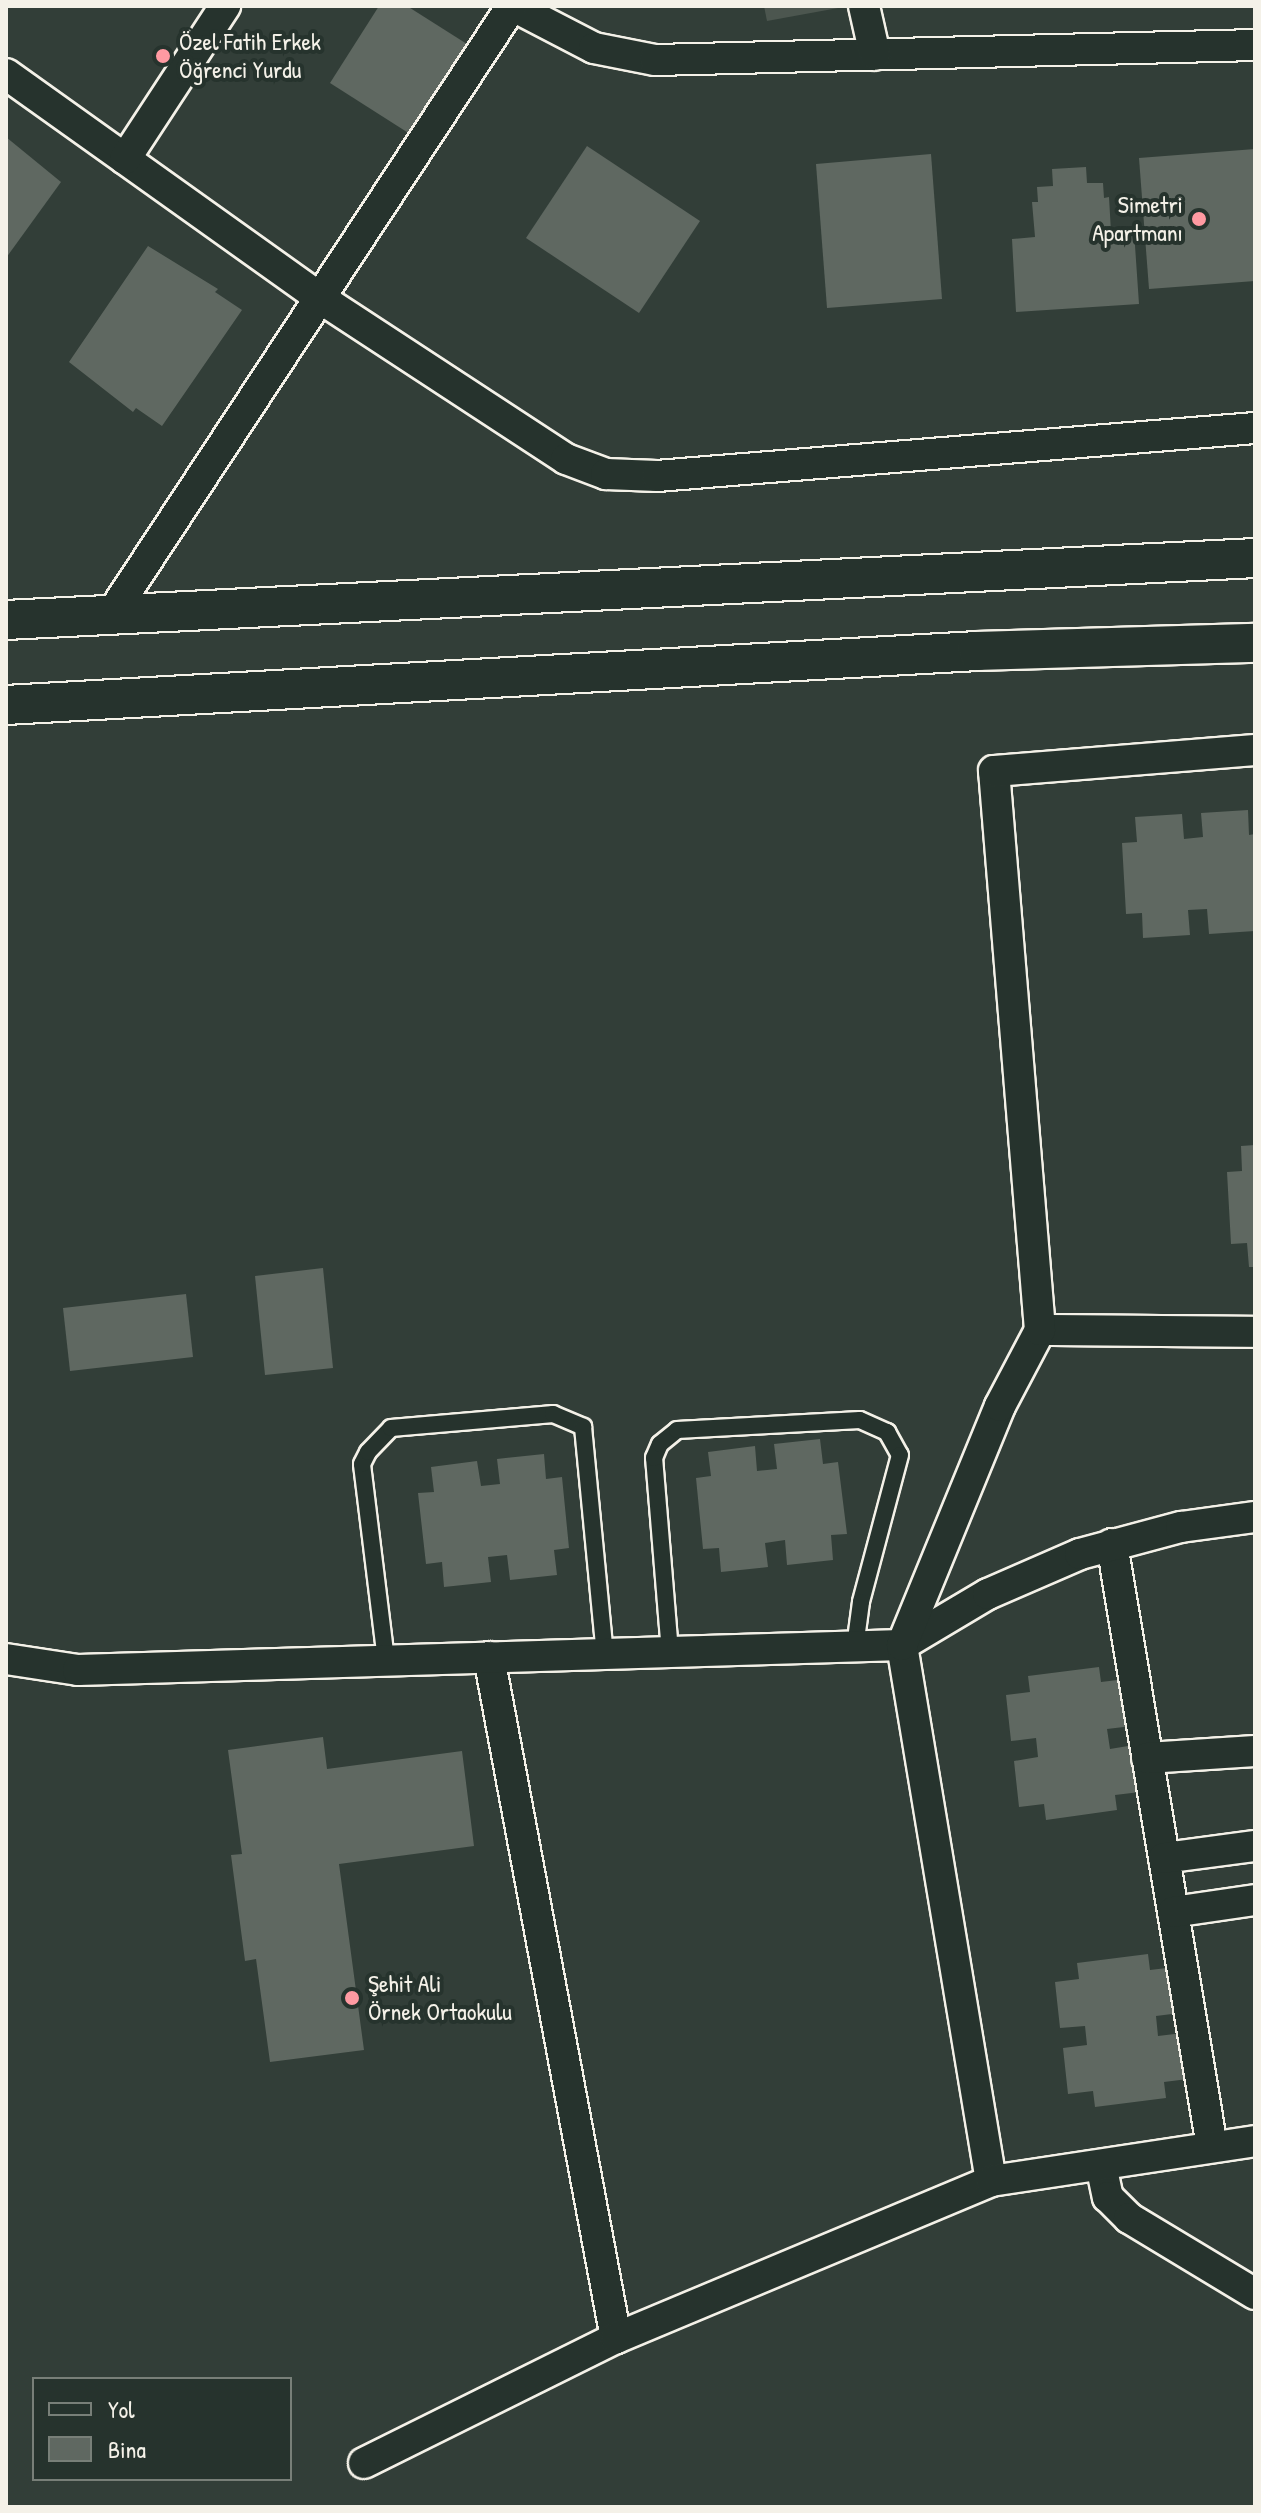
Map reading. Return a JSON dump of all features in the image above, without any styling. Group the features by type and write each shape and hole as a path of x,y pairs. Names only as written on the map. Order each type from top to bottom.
{"street":[{"path":"125,159 225,6"},
{"path":"111,615 512,6 580,42 655,60 1255,45"},
{"path":"864,6 875,55"},
{"path":"6,74 320,298 566,459 618,476 1255,428"},
{"path":"6,620 1255,558"},
{"path":"6,705 978,651 1255,643"},
{"path":"991,2181 902,1645 1000,1406 1040,1330 994,771 1255,750"},
{"path":"1040,1330 1255,1332"},
{"path":"6,1659 78,1670 902,1645 988,1594 1112,1544 1181,1527 1255,1517"},
{"path":"1112,1544 1212,2147"},
{"path":"489,1657 616,2338"},
{"path":"1147,1758 1255,1751"},
{"path":"1164,1858 1255,1846"},
{"path":"1173,1912 1255,1900"},
{"path":"364,2463 616,2338 991,2181 1255,2141"},
{"path":"1101,2165 1108,2197 1129,2218 1255,2294"}],"lane":[{"path":"386,1660 362,1464 376,1440 391,1428 553,1414 583,1427 605,1654"},
{"path":"670,1652 654,1458 660,1444 677,1430 860,1420 887,1432 900,1455 861,1602 855,1647"}],"shaded area":[{"path":"764,6 849,6 767,21"}],"building":[{"path":"379,6 407,6 478,51 421,141 330,83"},
{"path":"6,137 61,182 6,258"},
{"path":"587,146 700,221 639,313 526,238"},
{"name":"Simetri Apartmanı","path":"1255,149 1255,281 1149,289 1139,158"},
{"path":"931,154 942,299 827,308 816,164"},
{"path":"1086,167 1087,183 1103,183 1104,198 1109,197 1111,232 1134,231 1139,304 1016,312 1012,239 1035,237 1032,202 1038,202 1037,187 1053,186 1052,169"},
{"path":"148,246 218,289 215,292 242,310 162,426 136,408 133,412 69,362"},
{"path":"1248,810 1249,835 1255,834 1255,931 1209,934 1207,909 1188,910 1190,935 1143,938 1142,913 1126,914 1122,843 1137,842 1135,817 1182,814 1184,839 1203,837 1201,813"},
{"path":"1255,1145 1255,1267 1249,1267 1247,1243 1231,1244 1227,1172 1242,1171 1241,1146"},
{"path":"323,1268 333,1368 265,1375 255,1276"},
{"path":"186,1294 193,1357 70,1371 63,1308"},
{"path":"820,1439 823,1464 838,1462 847,1534 831,1535 833,1560 787,1565 785,1540 765,1543 768,1567 721,1572 719,1548 703,1549 696,1478 711,1476 708,1452 755,1446 757,1471 777,1469 774,1444"},
{"path":"544,1454 546,1479 562,1477 569,1548 554,1550 557,1575 510,1580 507,1555 488,1557 491,1582 444,1587 442,1562 426,1564 418,1493 434,1492 431,1467 477,1461 481,1486 500,1484 497,1459"},
{"path":"1099,1667 1101,1682 1126,1679 1132,1726 1107,1729 1110,1749 1134,1745 1140,1792 1115,1795 1117,1810 1046,1820 1044,1804 1019,1807 1014,1761 1038,1757 1036,1738 1011,1741 1006,1695 1030,1692 1028,1676"},
{"path":"323,1737 327,1769 462,1751 474,1846 339,1864 364,2050 270,2062 256,1959 245,1961 231,1855 242,1854 228,1750"},
{"path":"1148,1954 1150,1970 1175,1967 1180,2013 1156,2016 1158,2036 1183,2033 1188,2079 1164,2082 1166,2098 1095,2107 1093,2091 1068,2094 1063,2048 1087,2045 1085,2026 1060,2028 1055,1982 1079,1979 1077,1963"}],"place":[{"name":"Özel Fatih Erkek Öğrenci Yurdu","path":"163,56"},
{"name":"Simetri Apartmanı","path":"1199,219"},
{"name":"Şehit Ali Örnek Ortaokulu","path":"352,1998"}]}
